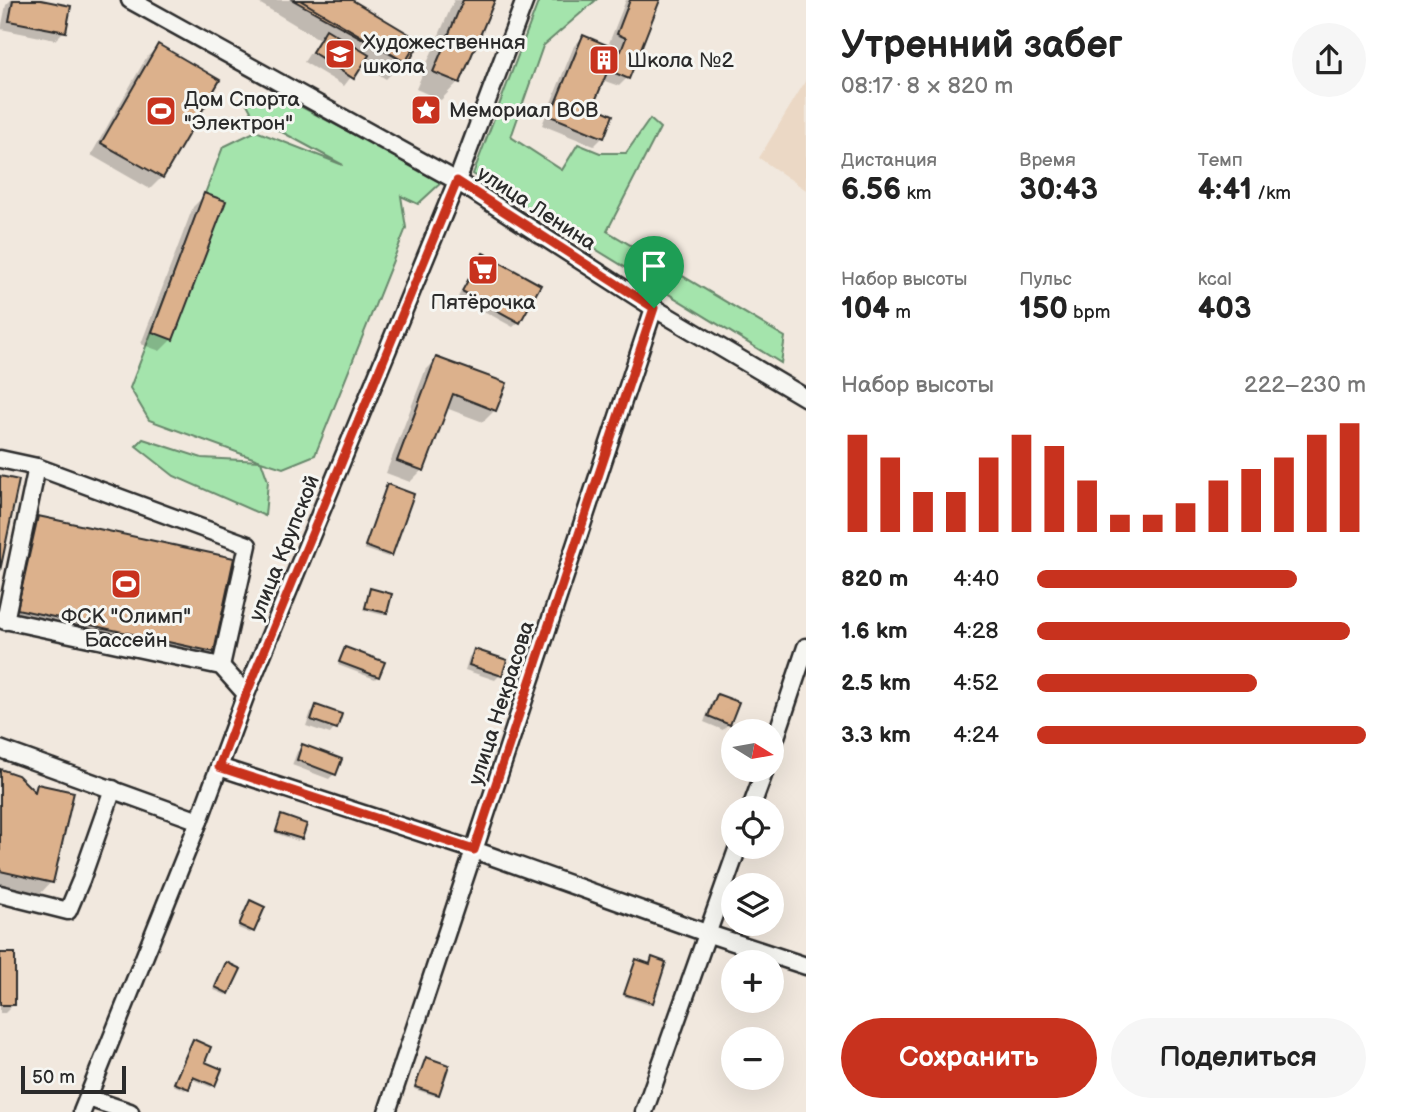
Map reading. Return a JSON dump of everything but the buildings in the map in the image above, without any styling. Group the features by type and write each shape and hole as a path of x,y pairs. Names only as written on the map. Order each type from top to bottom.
{"street":[{"name":"улица Ленина","path":"130,0 457,181 654,308 806,398"},
{"name":"улица Крупской","path":"85,1105 199,821 246,695 457,181 525,0"},
{"name":"улица Некрасова","path":"387,1112 654,308"},
{"path":"0,459 37,467 248,545 221,666"},
{"path":"37,467 3,620 221,666 246,695"},
{"path":"782,719 806,648"},
{"path":"0,749 199,821"},
{"path":"219,767 474,850 806,966"},
{"path":"0,894 68,911 113,789"},
{"path":"644,1112 734,859"},
{"path":"85,1105 130,1112"}],"shaded area":[{"path":"806,80 806,190 759,158"}],"green space":[{"path":"539,0 596,0 543,46 511,137 562,170 578,144 600,153 626,153 650,119 660,128 607,231 785,337 781,363 473,174"},
{"path":"273,92 443,181 418,204 401,196 406,228 315,455 283,468 149,420 130,388 223,147 256,131 343,165 254,117 245,100"},
{"path":"143,439 202,458 261,461 268,481 265,516 174,476 136,446"}],"place":[{"name":"Художественная школа","path":"340,54"},
{"name":"Школа №2","path":"604,60"},
{"name":"Мемориал ВОВ","path":"426,110"},
{"name":"Дом Спорта \"Электрон\"","path":"161,111"},
{"name":"Пятёрочка","path":"483,270"},
{"name":"ФСК \"Олимп\" Бассейн","path":"126,584"}],"route":[{"path":"457,181 654,308 474,850 219,767 457,181"}]}
